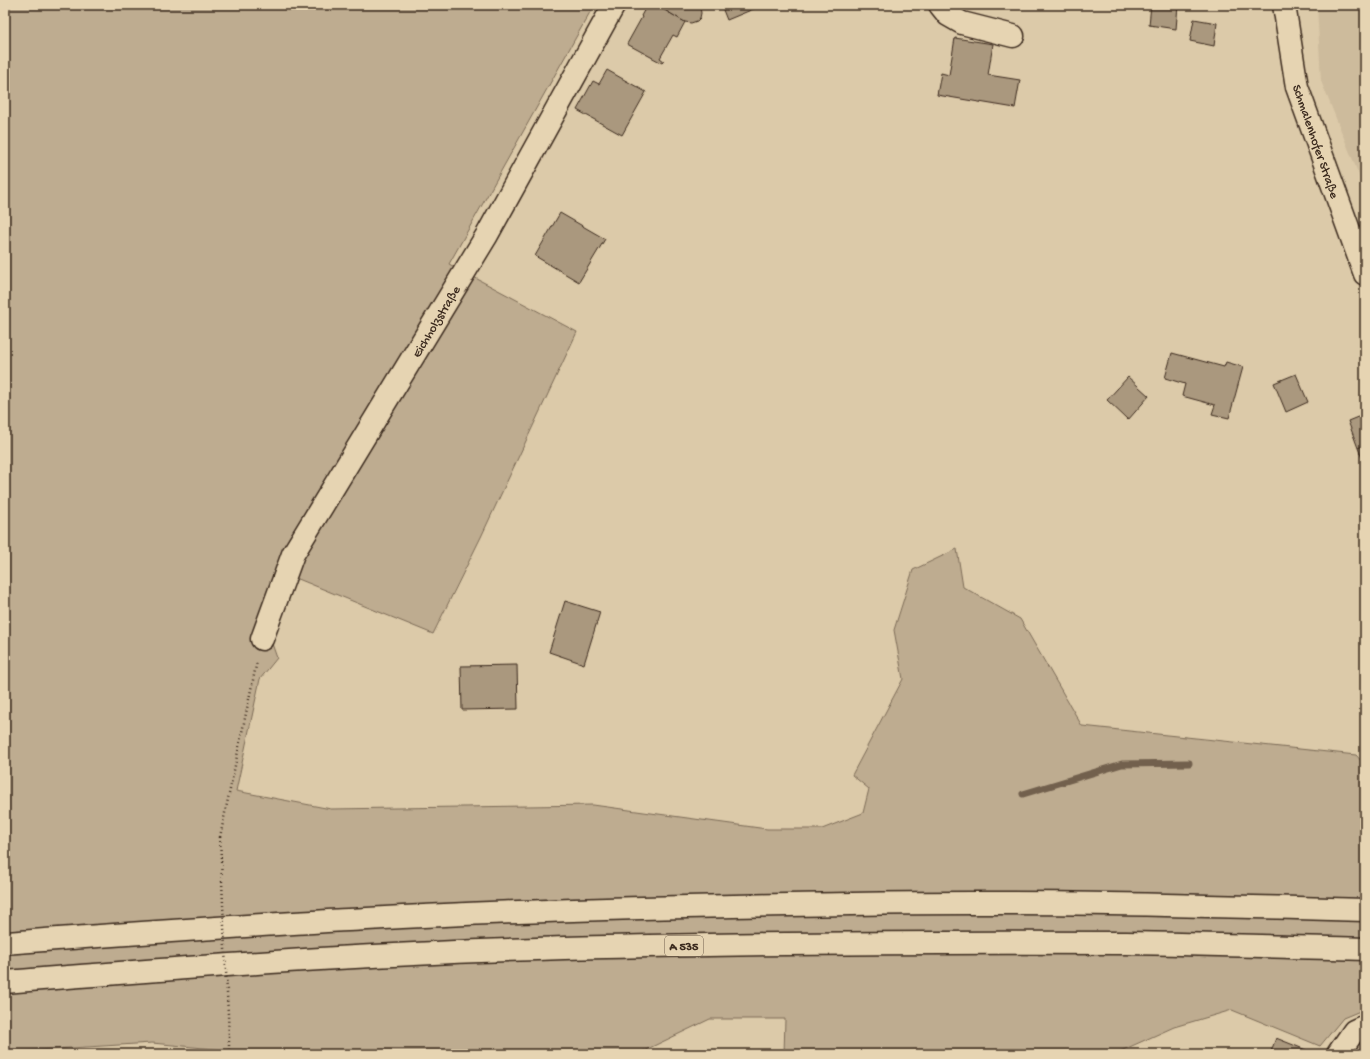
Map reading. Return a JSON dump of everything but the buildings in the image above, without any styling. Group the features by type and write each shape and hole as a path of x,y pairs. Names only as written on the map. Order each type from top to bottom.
{"main road":[{"name":"Eichholzstraße","path":"262,639 294,554 487,235 614,5"},
{"path":"940,5 948,15 962,23 1012,36"},
{"name":"Schmalenhofer Straße","path":"1284,5 1296,87 1365,274"},
{"path":"5,943 219,927 554,911 854,904 1130,904 1365,910"},
{"name":"A 535","path":"5,982 363,956 544,949 853,943 1129,943 1365,948"},
{"path":"1338,1054 1354,1031 1365,1026"}],"path":[{"path":"229,1054 220,837 262,639"}],"shaded area":[{"path":"5,5 594,5 449,264 577,332 481,537 433,634 291,576 269,635 277,658 260,679 236,791 331,809 593,805 767,829 822,829 863,813 869,789 852,775 903,679 894,630 913,570 957,549 963,587 1020,619 1082,726 1356,755 1365,765 1365,1009 1343,1018 1320,1046 1232,1010 1174,1027 1114,1054 784,1054 785,1019 710,1019 637,1054 245,1054 245,1052 152,1043 5,1052"},
{"path":"1317,5 1365,5 1365,190 1321,81"}],"waterway":[{"path":"1023,794 1122,764 1189,763"}]}
